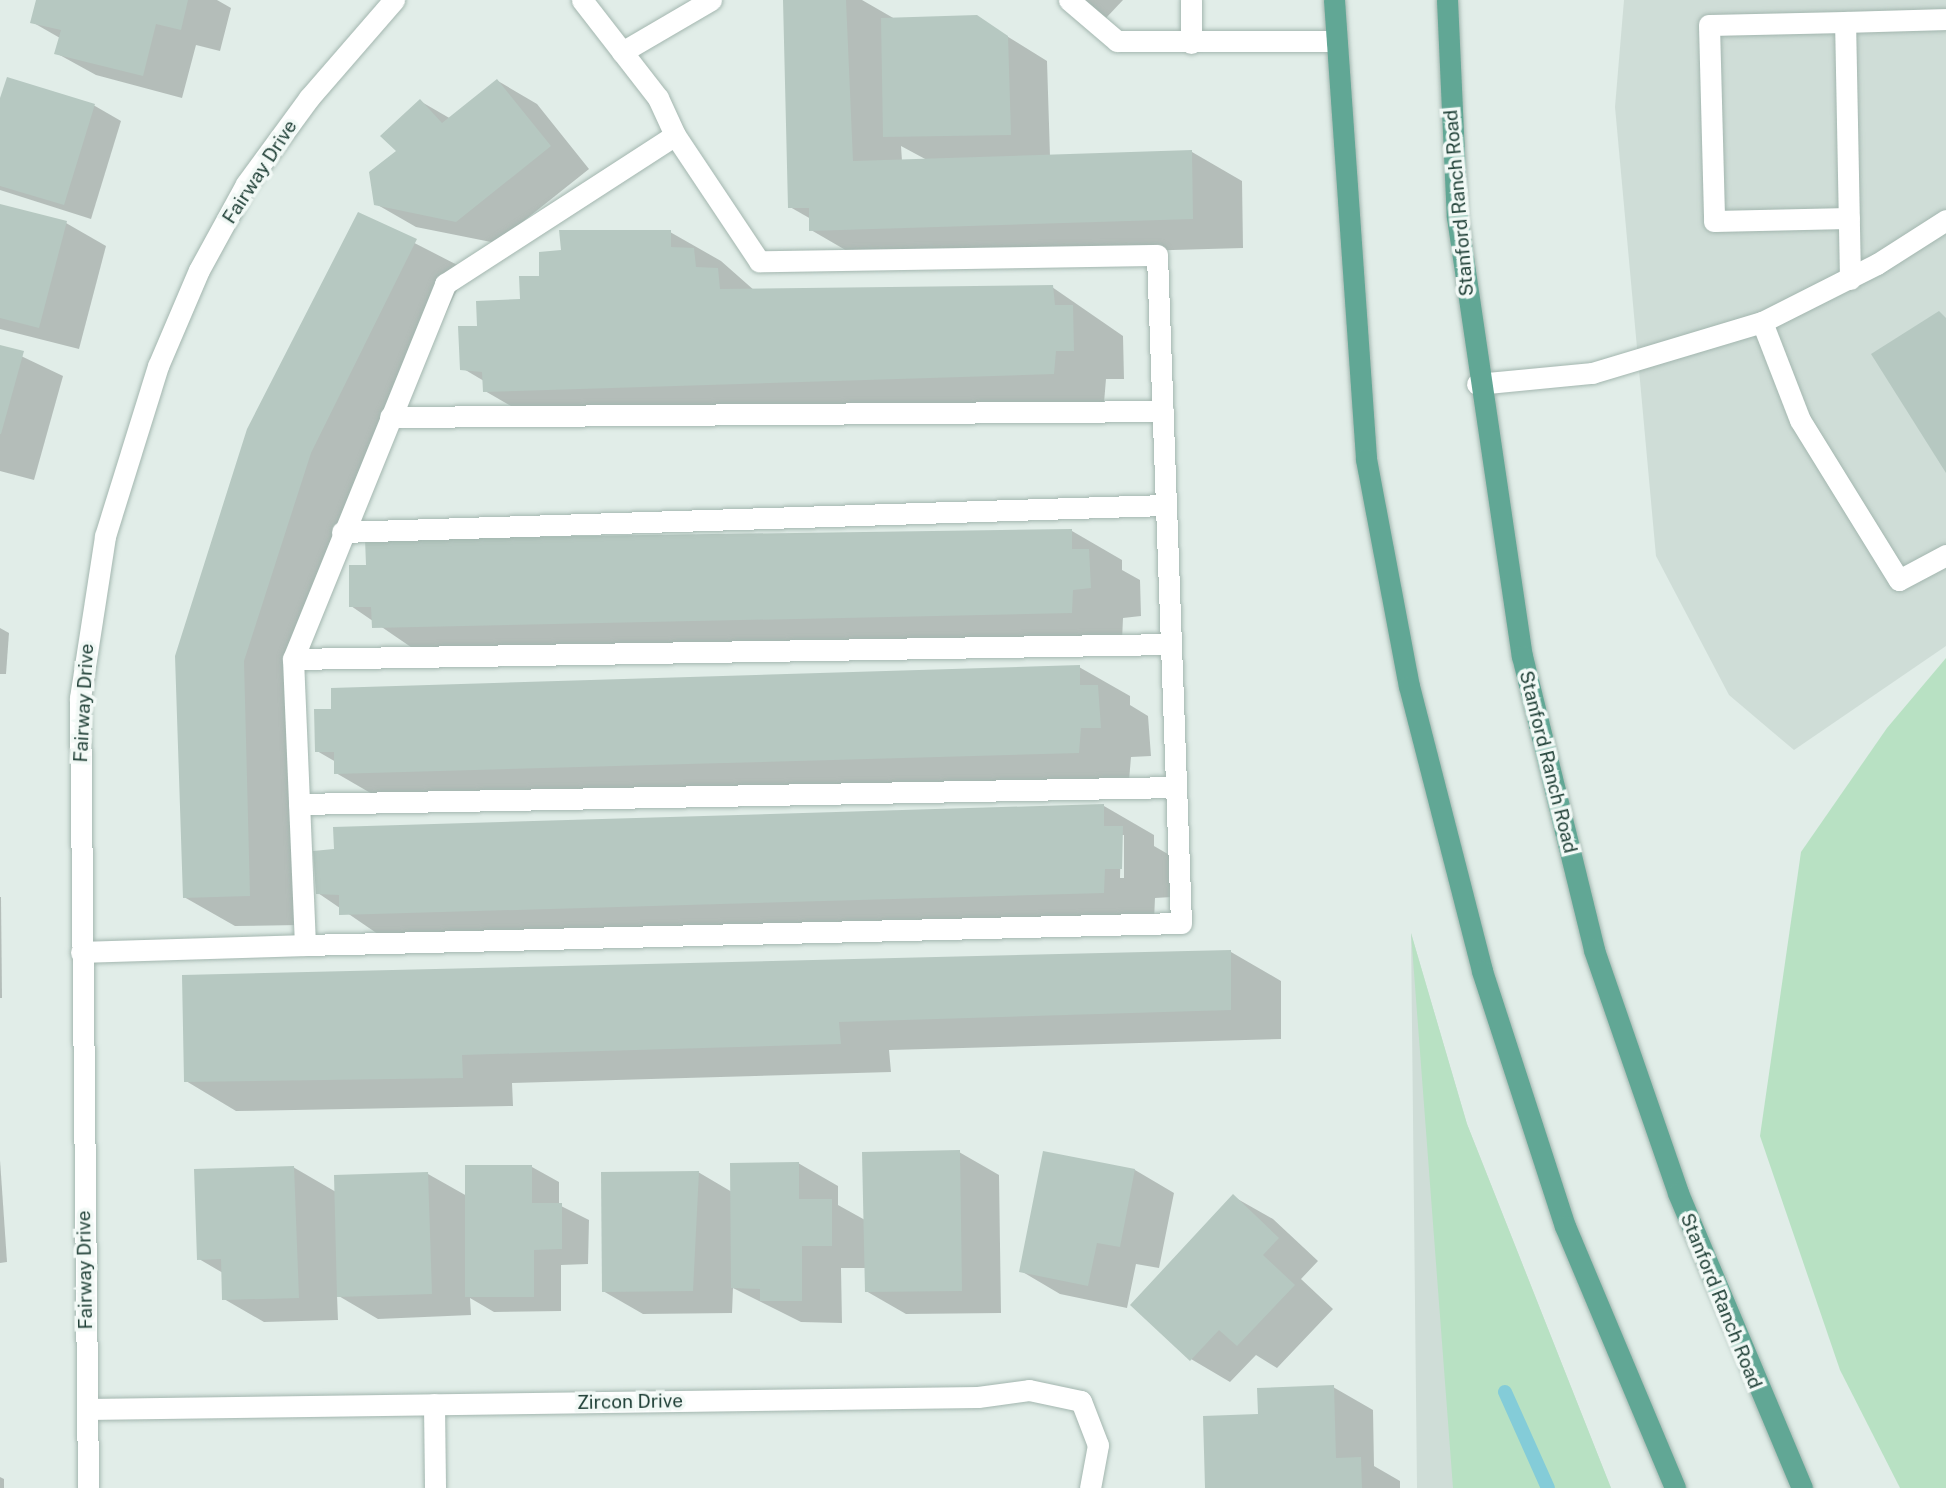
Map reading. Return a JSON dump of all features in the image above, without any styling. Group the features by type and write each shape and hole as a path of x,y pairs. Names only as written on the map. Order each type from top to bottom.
{"main road":[{"path":"1334,0 1366,459 1409,686 1482,971 1566,1226 1675,1488"},
{"name":"Stanford Ranch Road","path":"1447,0 1457,217 1477,384 1522,656 1594,950 1678,1193 1802,1488"}],"street":[{"name":"Fairway Drive","path":"88,1488 80,698 89,621 127,456 200,270 246,184 309,98 394,0"},
{"path":"81,952 1181,923 1157,255 759,261 675,135 658,98 582,0"},
{"path":"622,52 710,0"},
{"path":"1069,0 1117,41 1335,41"},
{"path":"1190,1 1191,43"},
{"path":"1849,218 1714,222 1709,25 1946,19"},
{"path":"1844,22 1850,279"},
{"path":"305,944 293,659 342,532 445,284 675,135"},
{"path":"1477,384 1591,373 1762,322 1850,279 1946,220"},
{"path":"1762,322 1800,420 1899,580 1946,555"},
{"path":"390,416 1163,411"},
{"path":"342,532 1166,505"},
{"path":"293,659 1171,644"},
{"path":"299,804 1176,787"},
{"name":"Zircon Drive","path":"87,1409 978,1397 1029,1390 1081,1401 1098,1445 1090,1488"},
{"path":"434,1404 435,1488"}],"shaded area":[{"path":"1624,0 1946,0 1946,646 1794,750 1729,695 1656,556 1615,107"},
{"path":"1411,933 1467,1124 1611,1488 1417,1488"}],"green space":[{"path":"1946,658 1946,1488 1900,1488 1840,1370 1760,1136 1801,852 1887,728"},
{"path":"1411,933 1467,1124 1611,1488 1453,1488"}],"building":[{"path":"36,0 188,0 181,30 156,24 143,76 54,54 61,30 30,23"},
{"path":"783,0 846,0 853,161 1192,150 1193,219 809,231 809,208 788,208"},
{"path":"977,15 1008,36 1011,135 883,137 881,18"},
{"path":"7,77 95,104 64,205 0,186 0,98"},
{"path":"497,79 551,146 456,222 374,205 369,172 396,151 380,136 420,99 442,123"},
{"path":"0,204 67,221 39,328 0,318"},
{"path":"358,212 417,239 311,453 244,661 250,896 183,898 175,656 247,429"},
{"path":"559,230 671,230 671,247 694,248 696,267 718,268 720,289 1053,285 1055,305 1073,305 1074,351 1056,351 1054,374 483,392 482,372 460,370 458,326 477,326 476,301 520,299 519,276 539,276 539,252 561,250"},
{"path":"1939,311 1946,318 1946,473 1871,354"},
{"path":"0,345 24,351 1,434 0,434"},
{"path":"1072,529 1072,549 1089,549 1091,588 1073,590 1072,613 372,628 371,607 349,607 349,565 366,565 365,539"},
{"path":"1080,665 1080,685 1098,685 1101,728 1081,728 1079,753 334,774 334,752 315,752 314,709 331,709 331,688"},
{"path":"1104,804 1104,826 1123,826 1122,869 1105,869 1104,893 339,915 339,895 316,894 313,851 334,849 333,827"},
{"path":"1231,950 1231,1010 839,1022 841,1044 462,1055 463,1078 184,1082 182,975"},
{"path":"960,1150 962,1291 865,1292 862,1152"},
{"path":"1043,1151 1135,1169 1120,1247 1097,1243 1088,1286 1019,1272"},
{"path":"799,1162 799,1199 832,1199 832,1246 802,1246 802,1301 760,1301 760,1289 731,1288 730,1163"},
{"path":"465,1165 532,1165 532,1203 562,1203 562,1249 534,1250 534,1297 465,1297"},
{"path":"294,1166 299,1298 222,1300 221,1259 197,1260 194,1169"},
{"path":"699,1171 693,1291 602,1292 601,1172"},
{"path":"428,1172 432,1294 337,1297 334,1175"},
{"path":"1233,1194 1279,1238 1263,1255 1295,1285 1237,1346 1219,1330 1190,1361 1130,1305"},
{"path":"1334,1385 1336,1458 1361,1457 1362,1488 1205,1488 1203,1416 1258,1414 1257,1388"}],"waterway":[{"path":"1505,1392 1548,1488"}]}
